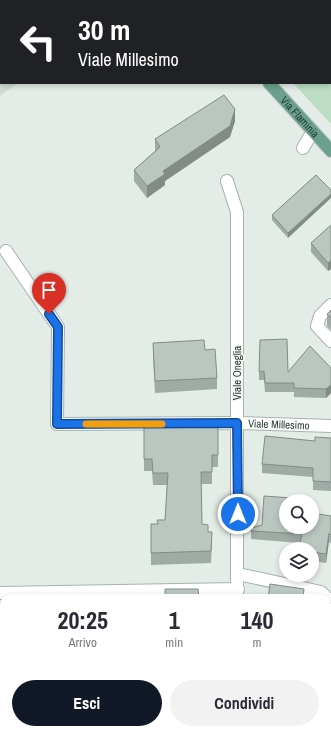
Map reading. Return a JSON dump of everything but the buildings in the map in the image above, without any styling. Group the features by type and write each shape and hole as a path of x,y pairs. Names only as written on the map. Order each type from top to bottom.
{"main road":[{"name":"Via Flaminia","path":"270,84 331,151"}],"street":[{"path":"303,148 313,131"},
{"name":"Viale Oneglia","path":"0,593 237,594 237,212 227,182"},
{"name":"Viale Millesimo","path":"6,250 58,327 57,424 237,423 331,426"},
{"path":"331,305 320,316 317,326 331,342"},
{"path":"238,574 321,592 323,594"}],"shaded area":[{"path":"0,84 16,84 0,96"}],"green space":[{"path":"294,84 331,84 331,124"}],"slow traffic":[{"path":"86,424 162,424"}],"route":[{"path":"49,314 58,327 57,424 237,423 238,514"}]}
